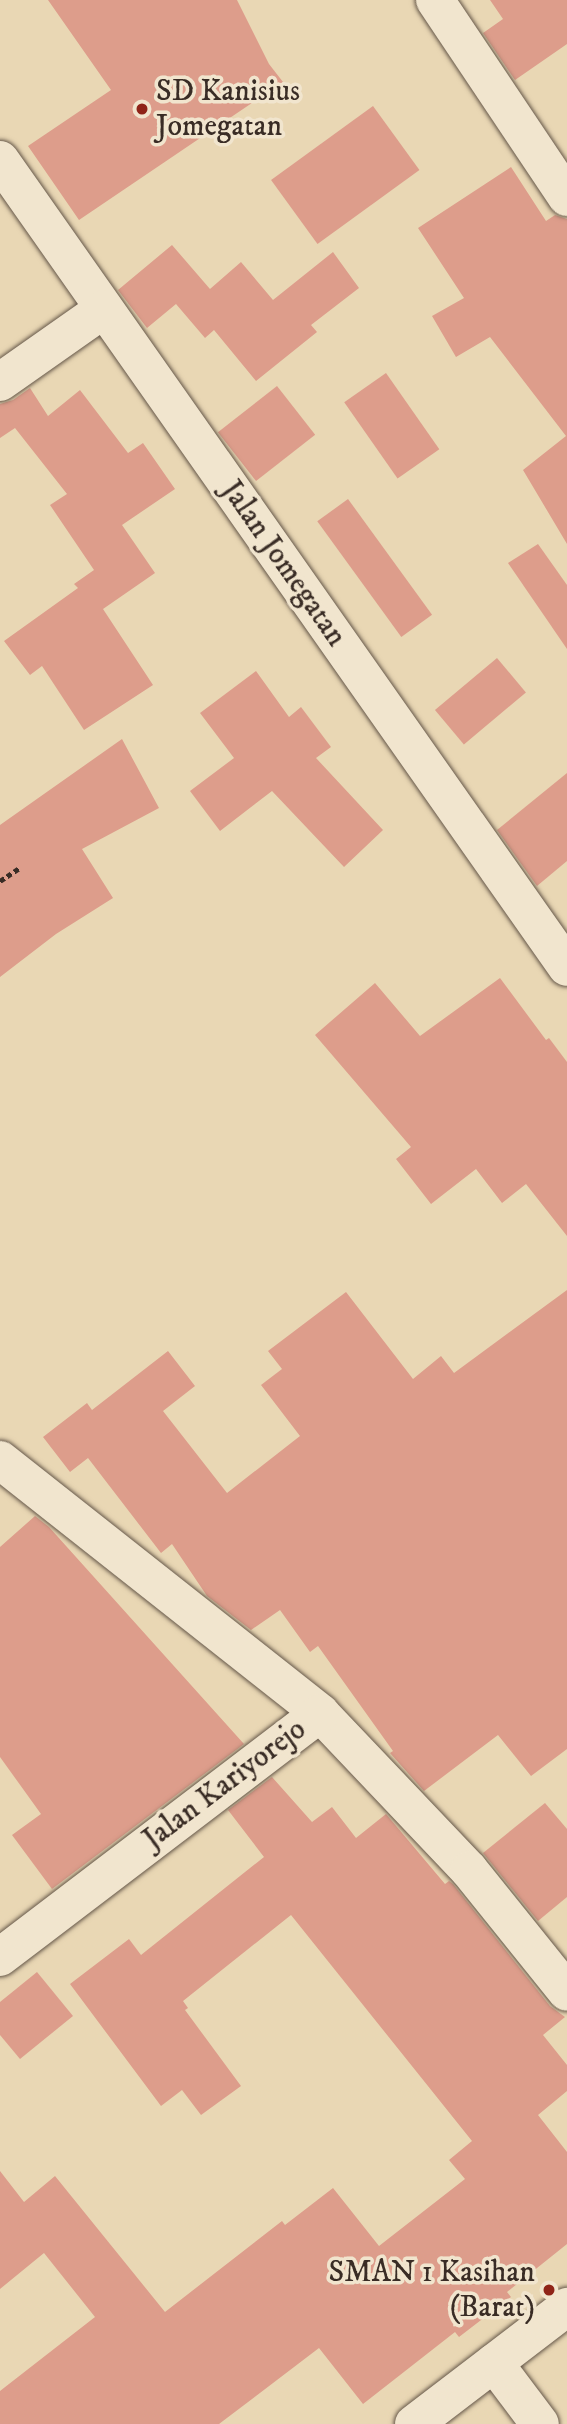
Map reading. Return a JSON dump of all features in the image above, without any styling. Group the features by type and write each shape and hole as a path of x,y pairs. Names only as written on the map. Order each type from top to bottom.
{"street":[{"path":"435,0 567,197"},
{"name":"Jalan Jomegatan","path":"0,160 567,967"},
{"path":"0,382 104,309"},
{"path":"0,1460 320,1713"},
{"name":"Jalan Kariyorejo","path":"0,1957 320,1713 469,1870 567,1992"},
{"path":"414,2424 567,2306"},
{"path":"494,2363 540,2424"}],"path":[{"path":"0,881 19,867"}],"building":[{"name":"SD Kanisius Jomegatan","path":"48,0 237,0 269,64 283,82 79,220 28,146 111,90"},
{"path":"490,0 567,0 567,44 515,80 483,33 503,19"},
{"path":"373,106 419,170 317,244 271,180"},
{"path":"511,167 546,221 555,215 567,219 567,544 523,470 566,436 490,337 456,357 432,316 464,298 418,228"},
{"path":"172,245 210,289 241,262 273,300 333,252 359,288 311,325 317,332 256,381 214,330 205,338 176,304 147,328 118,290"},
{"path":"386,373 439,449 398,478 344,402"},
{"path":"277,386 315,435 256,481 218,432"},
{"path":"30,388 48,416 80,390 128,453 143,443 175,489 122,525 155,573 103,609 153,685 84,730 42,666 30,675 4,641 78,588 74,584 94,570 50,505 67,494 15,428 0,438 0,404 13,400"},
{"path":"348,499 432,615 401,637 317,521"},
{"path":"538,544 567,585 567,649 508,563"},
{"path":"497,658 526,692 464,745 435,710"},
{"path":"256,671 289,717 301,707 331,747 316,758 383,830 344,867 272,791 220,831 190,791 234,758 200,713"},
{"path":"122,739 159,808 82,849 113,898 56,934 0,977 0,825"},
{"path":"567,773 567,861 537,886 497,830"},
{"path":"500,978 546,1040 549,1038 567,1062 567,1236 526,1184 502,1203 476,1169 431,1204 396,1159 411,1147 315,1035 375,983 420,1036"},
{"path":"567,1290 567,1749 531,1776 498,1735 424,1791 390,1753 393,1751 318,1646 310,1652 280,1610 251,1630 207,1596 172,1544 161,1553 88,1458 70,1472 43,1437 87,1403 92,1410 168,1351 195,1386 163,1411 227,1493 300,1436 261,1385 282,1369 268,1351 346,1292 413,1379 441,1356 454,1373"},
{"path":"35,1516 49,1527 244,1744 52,1889 12,1835 41,1814 0,1757 0,1547"},
{"path":"272,1777 312,1822 332,1807 356,1838 386,1814 445,1884 449,1881 453,1884 550,2006 565,2017 543,2035 567,2065 567,2091 538,2115 567,2152 567,2244 507,2292 511,2297 459,2337 455,2332 363,2404 319,2348 219,2424 0,2424 0,2391 95,2317 44,2253 0,2289 0,2171 24,2202 55,2176 165,2312 282,2221 285,2225 333,2188 379,2246 465,2179 449,2160 472,2141 291,1915 183,2001 188,2008 185,2010 241,2086 201,2115 182,2090 161,2106 70,1984 129,1939 141,1955 264,1857 228,1810"},
{"path":"545,1803 567,1829 567,1897 538,1921 483,1853"},
{"path":"37,1972 73,2016 20,2059 0,2035 0,2002"}],"place":[{"name":"SD Kanisius Jomegatan","path":"142,109"},
{"name":"SMAN 1 Kasihan (Barat)","path":"549,2290"}]}
